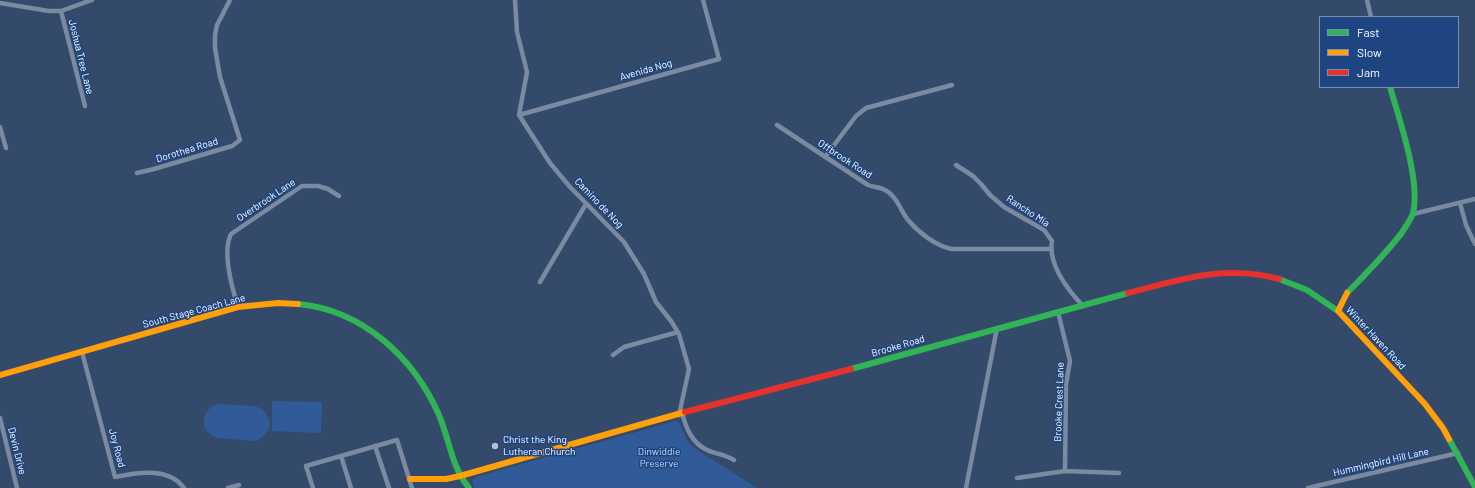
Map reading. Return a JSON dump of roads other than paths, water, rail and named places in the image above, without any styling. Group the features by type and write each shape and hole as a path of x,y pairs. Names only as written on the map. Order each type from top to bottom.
{"street":[{"path":"0,3 49,11 61,11 92,0"},
{"name":"Dorothea Road","path":"137,173 232,146 240,140 220,76 215,48 217,25 230,0"},
{"path":"515,0 517,32 527,72 519,116"},
{"name":"Avenida Nog","path":"519,116 719,59 703,0"},
{"path":"1367,0 1371,16"},
{"name":"Joshua Tree Lane","path":"61,11 84,106"},
{"path":"825,157 856,116 866,108 952,85"},
{"name":"Winter Haven Road","path":"1390,88 1406,144 1415,199 1413,214 1407,225 1385,254 1347,293 1338,311 1424,404 1443,428 1458,453 1475,487"},
{"name":"Camino de Nog","path":"519,116 550,163 570,187 624,242 644,274 656,302 678,332 689,369 680,414"},
{"name":"Offbrook Road","path":"777,125 868,186 883,189 890,194 898,202 908,220 922,234 942,246 951,249 1050,249"},
{"path":"0,127 6,148"},
{"name":"Rancho Mia","path":"956,165 973,176 982,184 990,195 1004,207 1044,230 1052,241 1050,249 1064,284 1083,306"},
{"name":"Overbrook Lane","path":"238,307 231,286 228,268 229,239 232,234 302,186 318,186 328,189 339,196"},
{"path":"1413,214 1475,199"},
{"path":"1460,203 1466,225 1475,244"},
{"path":"540,282 586,204"},
{"name":"Brooke Road","path":"410,479 446,479 460,476 680,414 893,358 997,328 1193,276 1228,271 1249,272 1275,278 1296,285 1338,311"},
{"name":"South Stage Coach Lane","path":"0,375 238,307 273,303 312,305 351,318 376,332 402,355 420,379 439,416 460,476 469,488"},
{"name":"Brooke Crest Lane","path":"1058,312 1070,361 1066,384 1065,471"},
{"path":"966,488 997,328"},
{"path":"613,355 624,347 678,332"},
{"name":"Joy Road","path":"82,352 115,477 127,474 155,472 175,478 184,488"},
{"path":"680,414 687,429 697,442 706,449 734,460"},
{"name":"Devin Drive","path":"0,418 17,488"},
{"path":"313,488 306,466 397,440 412,488"},
{"path":"375,446 389,488"},
{"name":"Hummingbird Hill Lane","path":"1308,488 1458,453"},
{"path":"341,456 351,488"},
{"path":"1017,478 1065,471 1119,472"},
{"path":"228,488 239,485"}],"place":[{"name":"Christ the King Lutheran Church","path":"495,446"}],"park label":[{"name":"Dinwiddie Preserve","path":"659,458"}]}
